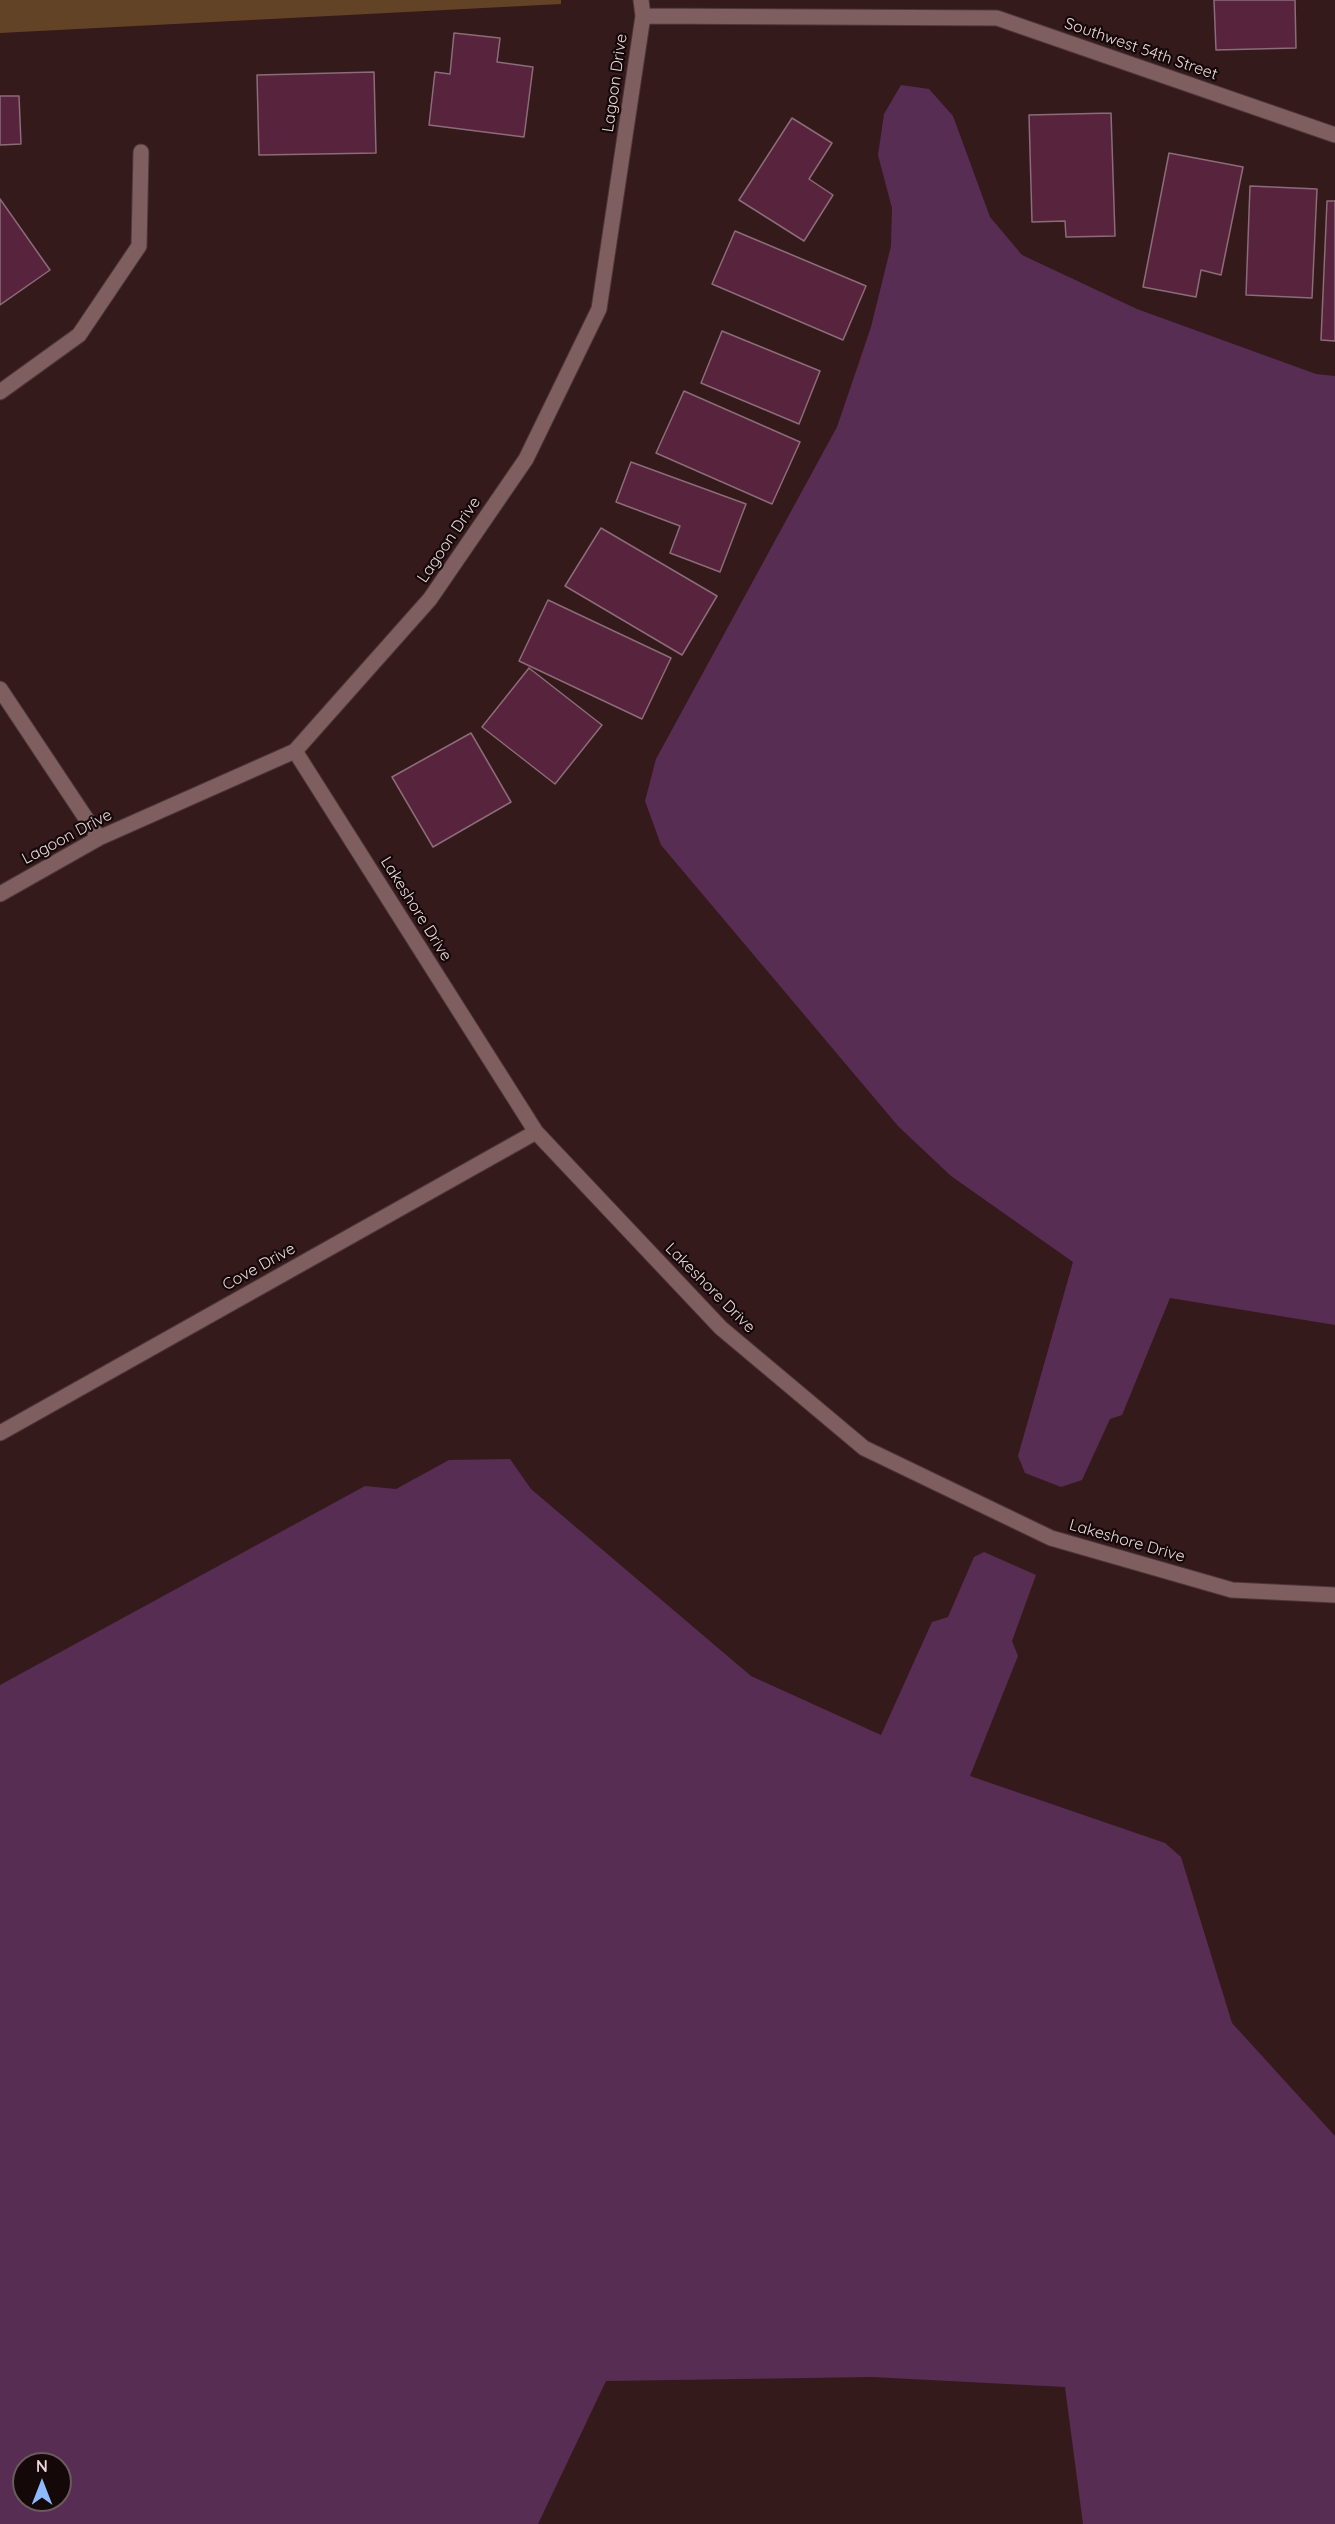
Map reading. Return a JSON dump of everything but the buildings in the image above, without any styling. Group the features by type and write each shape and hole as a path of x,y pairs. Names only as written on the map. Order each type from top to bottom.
{"street":[{"name":"Lagoon Drive","path":"0,894 99,837 295,750 430,599 526,459 599,309 643,16 641,0"},
{"name":"Southwest 54th Street","path":"643,16 997,18 1335,135"},
{"path":"0,392 79,335 139,246 141,152"},
{"path":"0,689 99,837"},
{"name":"Lakeshore Drive","path":"295,750 536,1132 721,1328 864,1448 1051,1538 1232,1590 1335,1596"},
{"name":"Cove Drive","path":"0,1433 536,1132"}],"shaded area":[{"path":"0,0 561,0 561,4 0,33"},
{"path":"901,85 929,89 953,116 990,217 1022,255 1137,309 1316,374 1335,376 1335,1325 1170,1298 1122,1415 1110,1419 1082,1480 1061,1487 1025,1473 1018,1456 1073,1262 951,1176 898,1126 661,845 645,801 656,759 837,427 871,327 891,246 892,208 878,155 884,114"},
{"path":"510,1459 531,1489 751,1676 881,1735 932,1622 948,1617 974,1557 984,1552 1036,1575 1012,1641 1018,1656 970,1776 1165,1843 1181,1857 1232,2023 1335,2136 1335,2524 1083,2524 1065,2387 872,2377 606,2381 538,2524 0,2524 0,1685 365,1486 396,1489 449,1460"}]}
